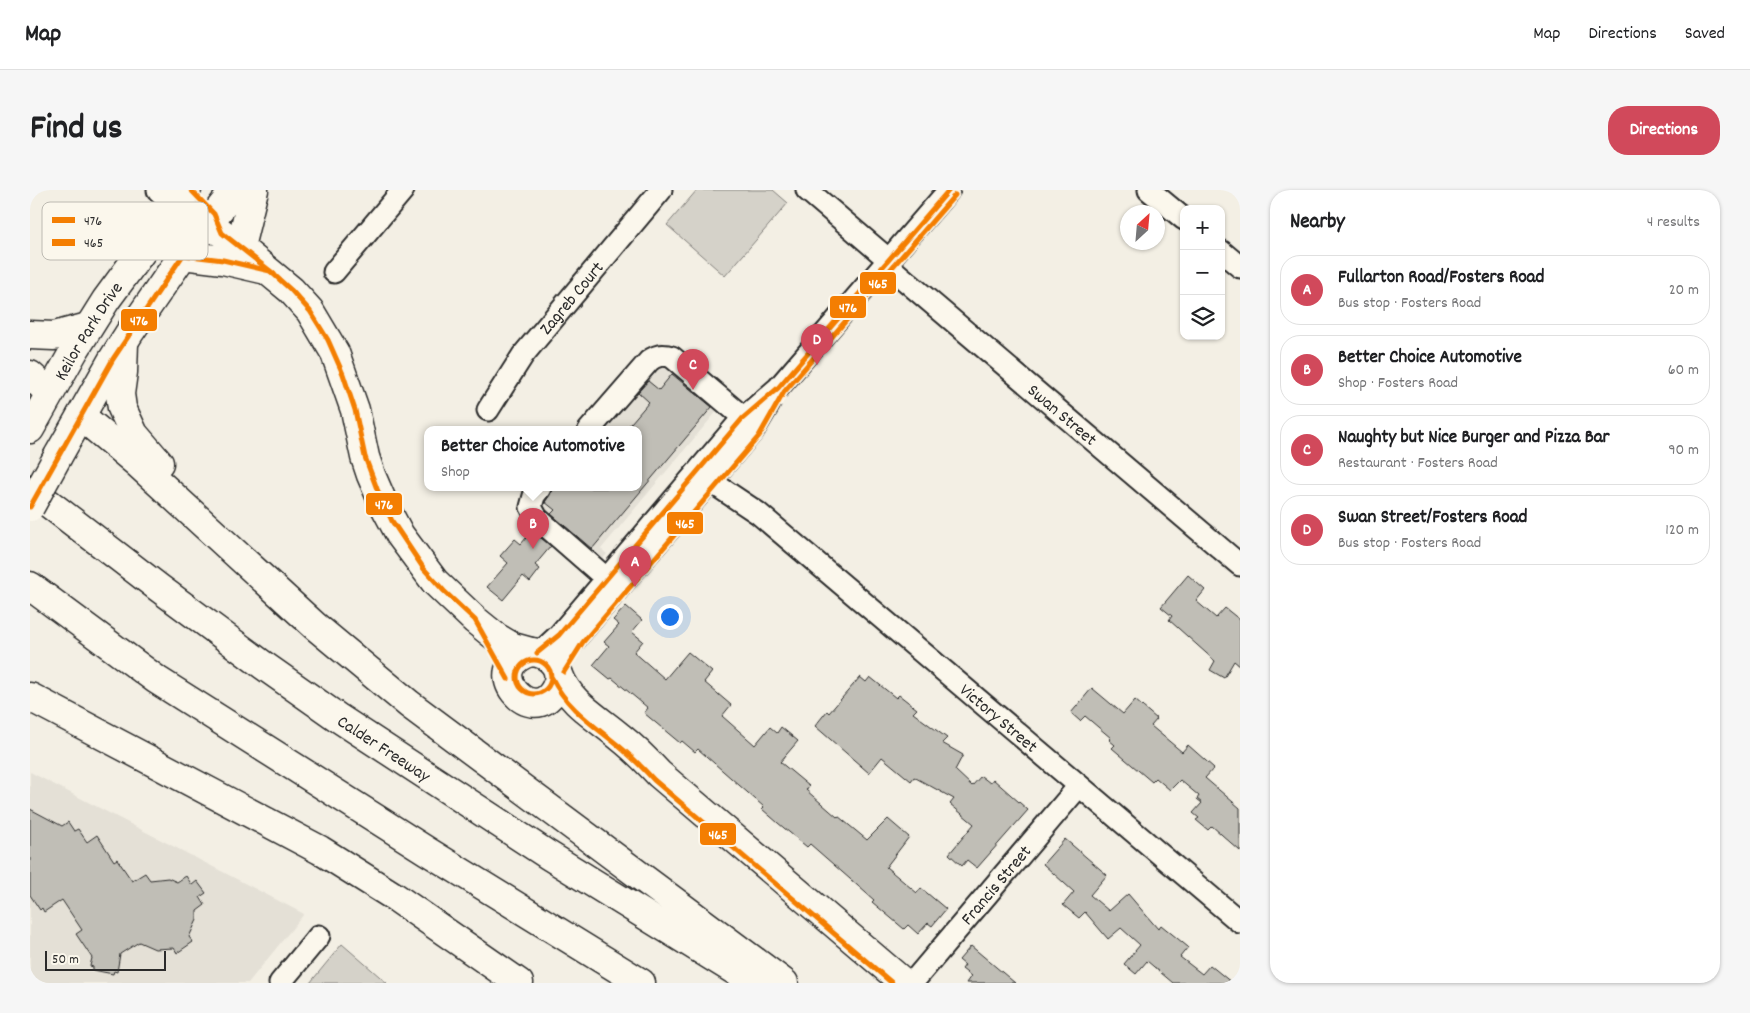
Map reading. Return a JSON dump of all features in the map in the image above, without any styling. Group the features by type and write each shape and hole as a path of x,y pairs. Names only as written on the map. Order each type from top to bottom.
{"main road":[{"name":"Keilor Park Drive","path":"208,238 220,230 235,190"},
{"path":"220,230 254,190"},
{"path":"208,220 270,271 310,311 335,353 355,410 365,457 384,505 400,536 435,582 475,620 513,647 546,662 572,698 632,746 659,774 904,983"},
{"path":"208,258 270,271"},
{"name":"Keilor Park Drive","path":"30,429 40,384 88,327 133,260"},
{"name":"Keilor Park Drive","path":"30,507 124,342 180,260"},
{"path":"30,335 54,336 88,327"},
{"path":"124,342 120,394 122,408 134,434 251,567"},
{"path":"40,384 136,462 315,626 409,704 784,983"},
{"name":"Calder Freeway","path":"30,489 166,594 337,717 540,850 755,983"},
{"path":"30,586 260,759 608,983"},
{"path":"475,620 514,692 519,697 526,701 555,708 575,719 605,745 659,774"},
{"path":"508,679 513,664 518,658 546,662"},
{"path":"533,702 542,701 549,697 555,691 558,683 546,662"},
{"path":"157,680 640,983"},
{"path":"30,697 320,850 387,892 519,983"}],"street":[{"path":"334,272 403,190"},
{"name":"Zagreb Court","path":"488,410 522,355 661,190"},
{"name":"Swan Street","path":"807,190 1240,565"},
{"path":"710,473 744,418 778,388 948,190"},
{"path":"1149,190 1180,217"},
{"path":"1225,254 1240,267"},
{"path":"592,426 649,361 653,357 663,355 672,357 744,418"},
{"path":"546,662 545,648 612,583 710,473 752,431 778,388"},
{"name":"Victory Street","path":"710,473 1240,922"},
{"path":"538,491 530,507 537,518 612,583"},
{"name":"Francis Street","path":"912,983 1079,786"},
{"path":"280,983 319,936"}],"shaded area":[{"path":"697,190 773,190 788,203 725,276 667,225"},
{"path":"661,341 728,398 601,549 607,554 591,572 517,509 532,491 642,491 642,426 588,426"},
{"path":"30,772 304,914 248,983 30,983"},
{"path":"342,944 387,983 310,983"}],"building":[{"path":"672,374 712,407 642,490 642,426 628,426 649,402 638,392 648,381 659,390"},
{"path":"551,491 641,491 592,549 551,514 555,510 545,502"},
{"path":"532,531 551,546 535,565 540,569 530,582 523,576 503,600 487,587 508,563 500,556 515,539 521,544"},
{"path":"1188,575 1205,590 1196,601 1216,618 1225,608 1240,620 1240,666 1234,661 1224,678 1210,670 1215,661 1169,620 1172,616 1161,607"},
{"path":"626,606 642,620 632,632 643,641 634,652 665,679 688,652 712,672 704,682 731,705 722,716 755,745 770,727 777,733 781,727 798,741 780,762 809,786 806,790 837,817 867,840 888,819 909,837 886,867 917,893 921,888 946,909 932,926 928,923 918,934 908,925 904,929 810,844 807,847 778,823 762,809 764,807 698,749 695,752 682,741 680,743 644,713 648,708 593,665 609,646 604,642 619,625 613,620"},
{"path":"860,677 866,682 870,677 896,698 899,695 917,709 913,713 947,738 942,743 963,755 955,770 972,786 981,776 990,783 993,779 1028,810 977,868 967,860 962,866 949,854 974,824 950,804 954,799 914,777 911,781 882,757 869,773 815,726 827,711 829,713"},
{"path":"1092,688 1123,714 1135,700 1157,719 1151,726 1182,752 1188,745 1214,768 1205,778 1240,808 1240,851 1212,826 1208,830 1196,820 1199,818 1193,813 1202,803 1197,799 1199,796 1180,780 1170,790 1156,778 1152,782 1112,748 1115,745 1109,740 1111,738 1085,716 1080,721 1071,713"},
{"path":"30,809 62,826 68,822 74,831 78,829 87,842 97,835 114,861 117,859 132,881 145,873 150,880 168,878 177,882 186,876 192,885 197,881 206,893 200,897 205,905 197,911 197,920 189,937 193,942 177,953 174,948 155,949 139,942 120,954 117,972 114,971 113,974 93,970 93,967 90,966 92,958 76,934 82,930 62,900 44,912 42,908 40,910 30,895"},
{"path":"1065,839 1107,875 1090,895 1109,911 1128,894 1158,929 1161,925 1188,947 1180,957 1202,974 1210,965 1232,983 1173,983 1147,961 1136,974 1124,964 1140,945 1121,928 1108,939 1085,912 1079,918 1063,905 1074,892 1043,864"},
{"path":"971,946 1015,983 966,983 971,976 962,969 965,965 959,960"}],"transit line":[{"name":"476","path":"191,190 202,202"},
{"name":"476","path":"537,653 559,635 742,419 778,388 949,190"},
{"name":"465","path":"564,672 583,642 759,436 784,392 955,195"},
{"name":"476","path":"208,208 214,214 222,233 274,274"},
{"name":"476","path":"208,258 270,271 310,311 328,340 343,374 355,410 365,457 392,521 424,569 475,620 508,679"},
{"name":"476","path":"30,507 113,359 180,260"},
{"name":"465","path":"534,660 546,665 551,677 546,689 534,694 522,689 517,677 522,665 534,660"},
{"name":"465","path":"552,678 565,699 582,716 624,751 654,780 892,983"}],"place":[{"name":"Swan Street/Fosters Road","path":"817,365"},
{"name":"Naughty but Nice Burger and Pizza Bar","path":"693,390"},
{"name":"Better Choice Automotive","path":"533,549"},
{"name":"Fullarton Road/Fosters Road","path":"635,587"}]}
